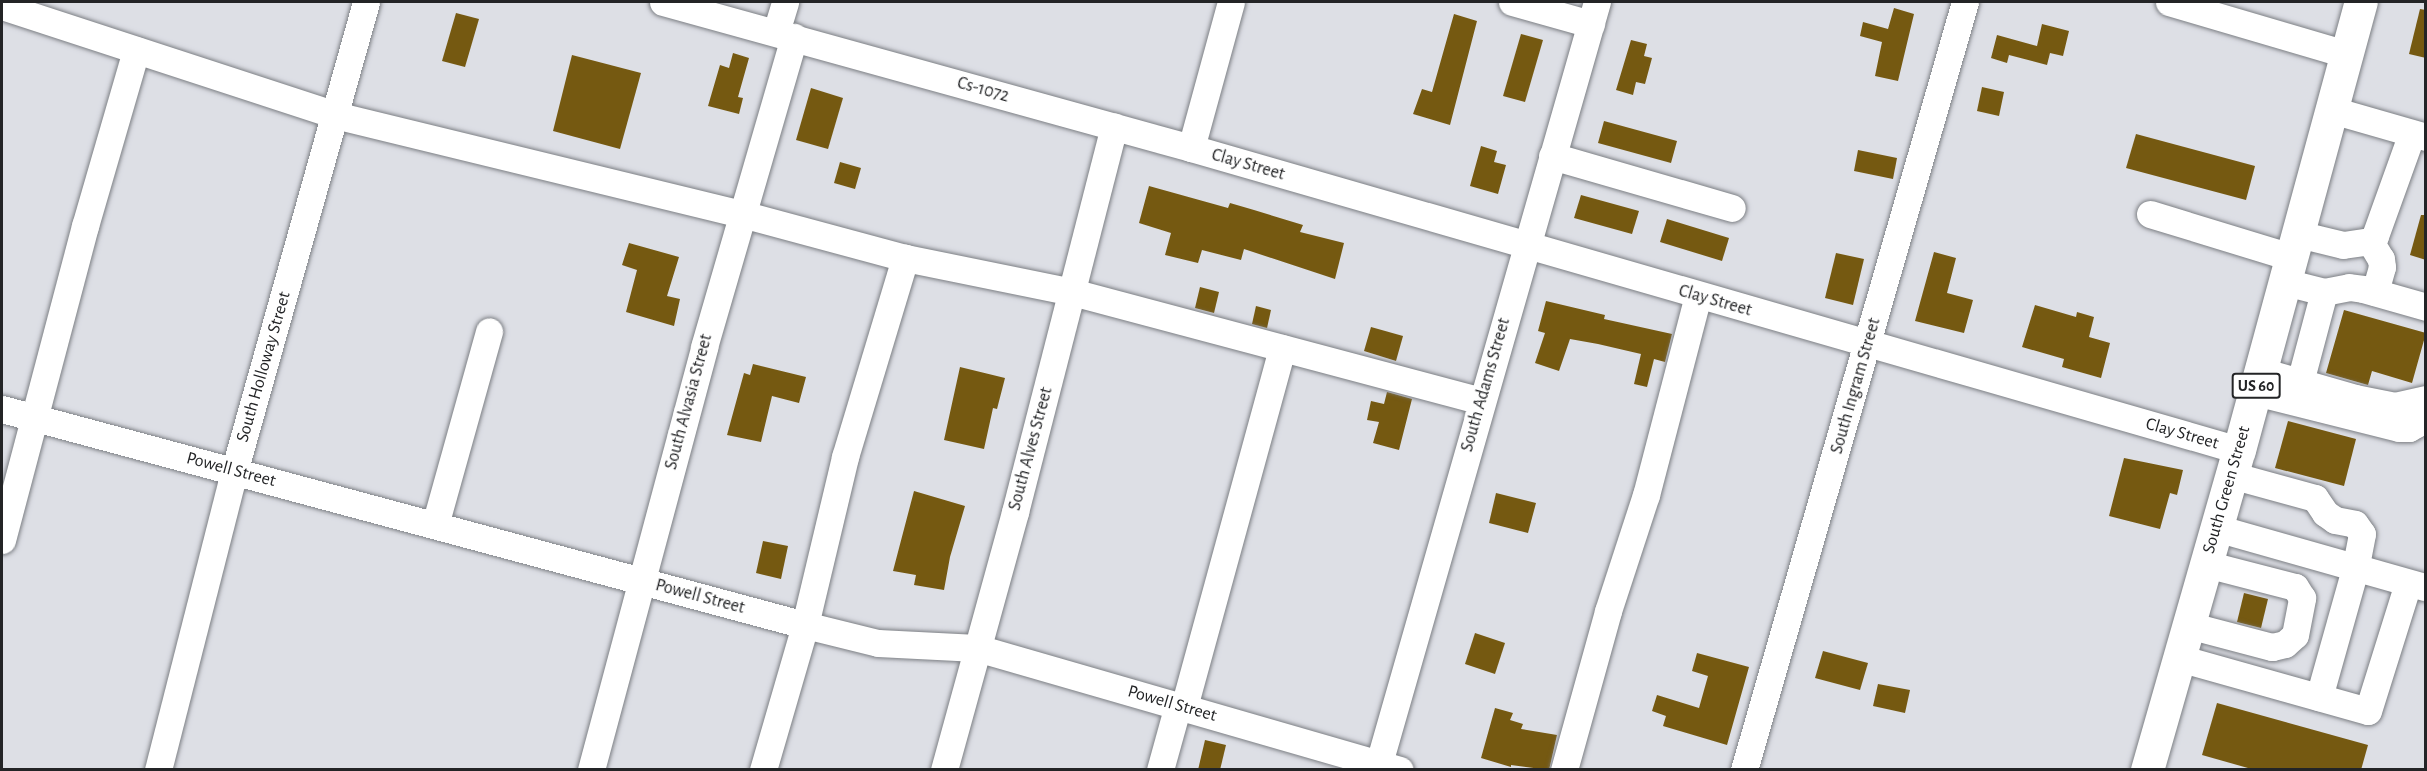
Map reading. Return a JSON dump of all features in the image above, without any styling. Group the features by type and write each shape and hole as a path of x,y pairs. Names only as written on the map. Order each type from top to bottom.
{"main road":[{"name":"South Green Street","path":"2147,770 2258,381 2361,2"}],"street":[{"name":"South Holloway Street","path":"158,770 234,471 366,2"},
{"path":"663,2 785,35"},
{"name":"South Alvasia Street","path":"591,770 640,580 742,214 785,35 785,2"},
{"path":"1191,148 1231,2"},
{"path":"1512,2 1594,13"},
{"name":"South Ingram Street","path":"1744,770 1965,2"},
{"path":"2169,2 2346,54"},
{"path":"2,6 334,115 742,214 905,258 1072,292 1482,401"},
{"name":"South Adams Street","path":"1385,768 1482,401 1594,13"},
{"name":"Cs-1072","path":"785,35 1191,148"},
{"path":"2,540 136,50"},
{"path":"2291,258 2370,241 2375,236 2419,135 2332,110"},
{"name":"South Alves Street","path":"944,770 1114,127"},
{"name":"Clay Street","path":"1191,148 1868,345 2235,463 2315,498 2325,513 2336,520 2355,524 2362,534 2355,568 2319,697"},
{"path":"1552,156 1732,208"},
{"path":"2150,214 2291,258 2324,292"},
{"path":"2370,241 2381,259 2382,267 2375,292"},
{"path":"763,770 805,625 845,457 905,258"},
{"path":"2324,292 2349,287 2426,307"},
{"path":"2300,382 2324,292"},
{"path":"1564,770 1608,610 1646,495 1698,296"},
{"path":"435,525 489,331"},
{"path":"1160,770 1181,706 1282,348"},
{"path":"2258,381 2300,382 2395,406 2426,399"},
{"path":"2258,381 2399,428 2409,428 2416,424 2426,410"},
{"name":"Powell Street","path":"2,409 878,643 977,648 1181,706 1385,768"},
{"path":"2179,658 2368,711 2417,585 2216,528"},
{"path":"2188,625 2272,647 2285,644 2295,636 2312,557"},
{"path":"2206,564 2295,587 2302,598"}],"building":[{"path":"1894,8 1914,14 1898,81 1875,76 1882,42 1860,36 1863,22 1888,29"},
{"path":"2420,9 2426,10 2426,58 2409,54"},
{"path":"456,13 479,19 465,67 442,61"},
{"path":"1454,14 1477,21 1450,125 1413,114 1422,89 1432,92"},
{"path":"2042,24 2069,31 2063,56 2050,53 2047,65 2009,55 2007,63 1991,58 1997,35 2037,46"},
{"path":"1521,34 1543,40 1525,102 1503,96"},
{"path":"1631,40 1647,44 1644,56 1652,58 1645,84 1636,82 1633,95 1616,90"},
{"path":"733,53 749,58 738,97 743,98 739,114 708,106 720,65 729,68"},
{"path":"572,55 641,73 620,149 553,131"},
{"path":"1982,87 2004,92 1999,116 1977,111"},
{"path":"811,88 843,98 828,149 796,140"},
{"path":"1604,121 1677,141 1671,163 1598,143"},
{"path":"2136,134 2255,166 2246,200 2126,168"},
{"path":"1481,146 1497,151 1494,162 1506,165 1498,194 1470,186"},
{"path":"1858,150 1897,158 1893,179 1854,171"},
{"path":"840,162 861,168 855,189 834,183"},
{"path":"1149,186 1228,208 1230,203 1254,210 1303,225 1300,232 1344,243 1335,279 1244,249 1241,260 1202,250 1198,263 1165,255 1171,233 1139,223"},
{"path":"1581,195 1639,211 1632,234 1574,218"},
{"path":"2421,215 2426,215 2426,260 2410,255"},
{"path":"1667,219 1729,238 1722,261 1660,242"},
{"path":"629,243 679,257 667,296 680,299 674,326 626,312 637,270 622,265"},
{"path":"1934,252 1956,258 1947,293 1973,300 1964,333 1915,321"},
{"path":"1836,253 1864,259 1853,305 1825,298"},
{"path":"1200,287 1219,292 1214,313 1195,308"},
{"path":"1546,301 1605,315 1604,319 1672,334 1665,362 1654,359 1647,387 1634,384 1641,354 1598,344 1570,339 1559,371 1535,363 1545,333 1538,331"},
{"path":"2035,305 2076,317 2077,312 2094,317 2089,337 2110,343 2101,378 2062,367 2064,359 2022,347"},
{"path":"1256,306 1271,310 1267,328 1252,324"},
{"path":"2344,310 2426,333 2412,383 2372,371 2368,385 2326,373"},
{"path":"1371,327 1403,336 1396,361 1364,351"},
{"path":"753,364 806,377 799,403 772,396 761,442 727,435 744,373 750,375"},
{"path":"960,367 1005,378 997,409 993,408 984,449 944,440"},
{"path":"1387,392 1412,399 1399,450 1373,443 1379,422 1367,420 1371,401 1384,404"},
{"path":"2288,421 2356,439 2344,486 2275,468"},
{"path":"2124,458 2183,470 2177,495 2170,493 2160,529 2109,516"},
{"path":"914,491 965,506 950,557 944,590 914,585 916,575 893,571"},
{"path":"1496,493 1536,503 1528,533 1489,523"},
{"path":"763,541 788,546 781,579 756,573"},
{"path":"2244,593 2268,599 2261,628 2237,622"},
{"path":"1475,633 1505,643 1495,674 1465,664"},
{"path":"1823,651 1868,663 1860,690 1815,678"},
{"path":"1697,653 1749,667 1727,745 1663,726 1666,716 1652,711 1657,695 1699,708 1708,676 1692,671"},
{"path":"1878,684 1910,690 1905,713 1873,706"},
{"path":"2217,703 2368,745 2361,770 2255,770 2202,755"},
{"path":"1495,708 1513,713 1510,720 1523,724 1521,729 1557,735 1549,770 1511,765 1511,767 1481,758"},
{"path":"1205,740 1226,745 1220,770 1198,770"}]}
